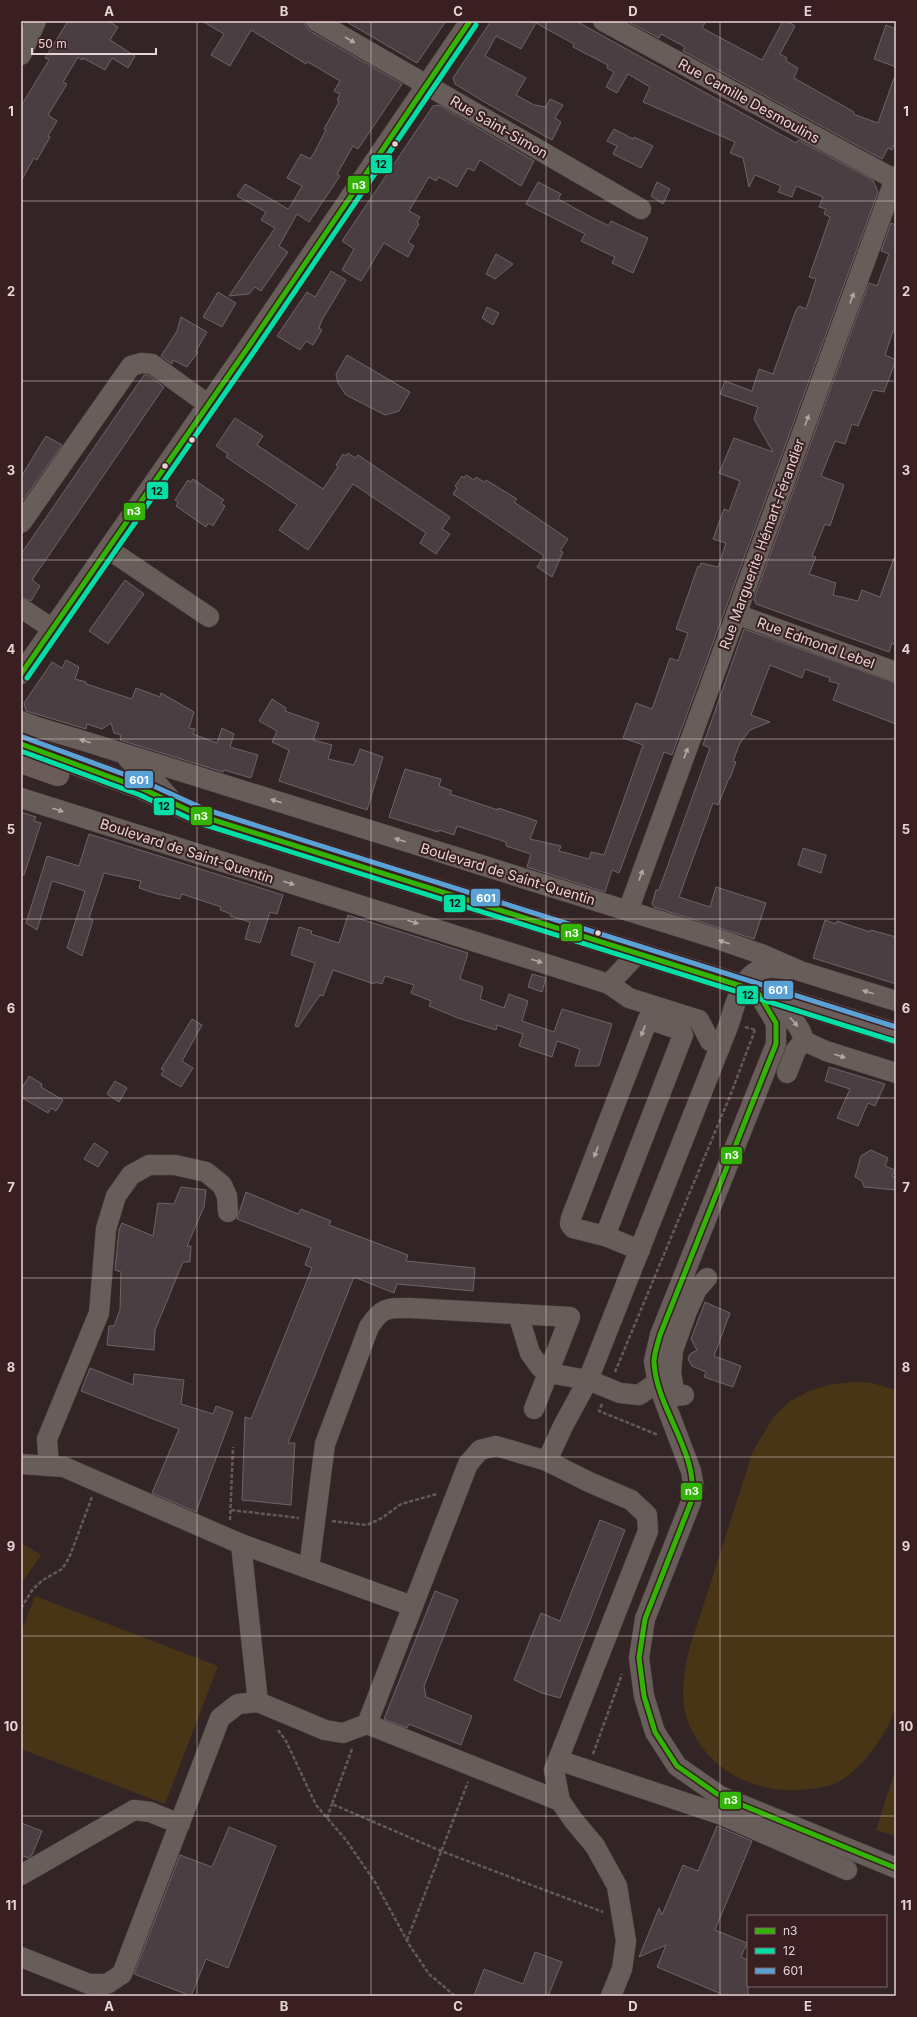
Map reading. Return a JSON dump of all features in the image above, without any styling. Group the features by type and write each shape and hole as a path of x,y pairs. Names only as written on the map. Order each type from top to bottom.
{"main road":[{"name":"Boulevard de Saint-Quentin","path":"21,744 88,770 143,789 201,816 896,1034"},
{"name":"Boulevard de Saint-Quentin","path":"21,762 162,811 201,816"}],"street":[{"path":"21,55 36,21"},
{"name":"Rue Saint-Simon","path":"316,21 641,208"},
{"path":"21,674 208,405 470,21"},
{"name":"Rue Camille Desmoulins","path":"603,21 896,179"},
{"name":"Rue Marguerite Hémart-Férandier","path":"628,911 896,179"},
{"path":"21,523 131,366 142,363 152,364 208,405"},
{"path":"108,549 209,617"},
{"path":"21,608 53,629"},
{"name":"Rue Edmond Lebel","path":"736,614 896,672"},
{"name":"Boulevard de Saint-Quentin","path":"21,721 37,728 117,751 628,911 762,954 800,971 896,1001"},
{"name":"Boulevard de Saint-Quentin","path":"117,751 153,779 176,804"},
{"name":"Boulevard de Saint-Quentin","path":"21,798 609,984 630,998 699,1020 710,1041 720,1047"},
{"path":"609,984 638,953"},
{"path":"547,1461 563,1426 588,1380 730,1022 749,988 754,971 769,968 800,971"},
{"path":"684,1395 675,1396 654,1361 660,1335 776,1044 776,1023 749,988"},
{"name":"Boulevard de Saint-Quentin","path":"749,988 789,1017 802,1031 804,1041"},
{"path":"605,1236 683,1035 680,1030 648,1019 576,1204 570,1224 573,1228 605,1236 640,1250"},
{"path":"787,1073 796,1050 804,1041 826,1051 896,1074"},
{"path":"48,1466 47,1439 99,1313 106,1229 116,1196 131,1175 149,1165 175,1165 206,1172 222,1185 227,1196 228,1212"},
{"path":"707,1278 697,1289 687,1311 665,1379 691,1471 694,1488 691,1502 645,1619 639,1658 644,1696 655,1732 677,1766 720,1796 896,1868"},
{"path":"310,1568 325,1444 369,1328 378,1314 389,1308 570,1317 534,1409"},
{"path":"518,1314 530,1353 540,1367 548,1373 588,1380 620,1393 639,1395 665,1379"},
{"path":"364,1726 468,1464 480,1450 496,1446 547,1461 589,1482 631,1500 647,1515 648,1532 554,1770 560,1801 574,1822 595,1846 617,1886 626,1941 622,1969 611,1996"},
{"path":"21,1464 64,1467 235,1541 412,1606"},
{"path":"235,1541 258,1702"},
{"path":"21,1957 89,1984 107,1984 122,1974 220,1718 238,1704 258,1702 325,1730 343,1733 364,1726 560,1801"},
{"path":"558,1760 722,1815 847,1870"},
{"path":"21,1875 134,1810 150,1812 180,1824"}],"path":[{"path":"233,1447 231,1510 235,1541"},
{"path":"231,1510 367,1525 382,1518 401,1504 437,1495 462,1480"},
{"path":"21,1608 33,1589 43,1580 62,1569 69,1558 98,1482"},
{"path":"587,1769 623,1673"},
{"path":"327,1818 364,1726"},
{"path":"276,1728 286,1741 316,1805 346,1840 375,1882 407,1940 429,1974 455,1996"},
{"path":"407,1940 474,1767"},
{"path":"332,1804 441,1851 622,1919"}],"shaded area":[{"path":"852,1382 872,1383 896,1390 896,1707 888,1726 869,1755 854,1771 842,1780 828,1786 814,1789 771,1789 737,1777 708,1755 697,1740 685,1713 683,1686 687,1659 753,1451 774,1416 789,1402 807,1392 828,1385"},
{"path":"21,1543 41,1555 21,1584"},
{"path":"35,1596 218,1666 165,1804 21,1749 21,1632"},
{"path":"896,1768 896,1836 876,1830"}],"building":[{"path":"68,21 108,21 118,27 110,40 135,56 128,68 112,58 105,70 83,58 82,60 78,57 63,82 67,84 48,115 57,121 48,136 50,137 37,160 34,158 21,181 21,106 49,60 45,58"},
{"path":"202,21 305,21 306,27 310,31 402,84 358,149 353,146 337,174 340,176 309,222 297,214 279,246 288,252 261,291 255,287 249,294 229,296 275,228 261,220 266,212 237,196 245,184 288,209 290,207 302,186 287,178 301,154 310,159 314,153 326,130 324,129 339,102 337,100 340,94 334,91 340,81 308,62 306,64 251,30 230,66 211,55 224,34"},
{"path":"345,21 446,21 417,63"},
{"path":"491,21 576,21 796,143 798,140 873,180 878,192 672,755 664,752 619,873 612,870 605,892 527,867 531,854 506,846 506,842 457,826 454,835 439,830 438,832 389,817 405,769 441,779 439,786 452,791 450,794 537,821 530,839 561,846 559,851 589,859 591,852 604,855 643,745 623,738 636,703 652,709 670,658 678,661 688,633 676,629 698,566 700,567 701,563 718,567 726,543 713,539 724,509 729,511 740,481 719,473 734,438 773,452 754,419 758,407 720,394 725,381 752,391 759,369 773,374 796,310 799,306 806,309 816,279 809,277 830,217 824,214 826,209 819,207 823,197 796,186 792,197 778,192 781,186 755,175 749,187 743,158 730,153 735,142 643,102 650,87 628,74 617,93 606,87 614,72 607,68 608,65 573,47 574,44 536,23 521,49 496,36 485,56 526,78 516,95 534,105 546,107 550,99 563,105 555,118 561,122 552,140 488,104 455,84 453,78"},
{"path":"627,21 706,21 702,28 762,60 783,21 787,21 795,26 780,54 787,58 786,61 798,68 794,78 854,112 853,114 878,123 894,78 896,78 896,140 892,150 888,148 882,159 683,51 685,47 661,34 659,38"},
{"path":"886,25 896,29 896,67 874,59"},
{"path":"439,105 534,161 521,186 480,160 474,171 468,168 457,187 439,177 436,181 429,177 409,211 420,217 417,222 419,224 408,242 414,246 408,257 384,243 361,281 342,270 354,249 342,241 433,106"},
{"path":"614,129 633,139 634,137 653,146 641,168 613,154 617,146 607,141"},
{"path":"538,182 561,194 558,199 593,218 609,226 611,221 648,238 633,273 612,263 615,257 581,241 585,234 526,204"},
{"path":"657,182 670,189 663,204 651,196"},
{"path":"891,223 896,225 896,332 893,331 885,355 896,360 884,392 873,390 858,426 852,424 845,444 835,441 821,476 844,485 830,526 825,524 812,556 816,557 809,574 836,583 833,595 858,601 862,590 880,597 894,558 896,558 896,645 892,643 889,652 756,604 754,599 869,283 877,286 889,254 881,251"},
{"path":"496,254 513,264 495,279 486,274"},
{"path":"331,271 346,280 322,320 319,328 322,330 313,345 306,341 300,350 277,336 307,292 315,297"},
{"path":"218,292 236,303 222,327 203,317"},
{"path":"487,307 499,313 493,325 482,318"},
{"path":"181,317 207,332 196,351 198,352 187,367 173,360 172,364 161,356 177,331"},
{"path":"347,355 410,392 399,411 385,415 346,395 338,383 336,374"},
{"path":"144,375 148,375 164,387 32,580 40,586 31,601 21,597 21,554"},
{"path":"235,418 263,436 257,445 323,489 338,467 336,465 343,454 346,456 348,453 355,458 358,455 450,517 442,529 450,534 436,554 420,543 426,533 353,484 308,550 279,530 297,505 226,457 228,454 216,446"},
{"path":"46,436 62,445 21,503 21,477"},
{"path":"466,475 474,480 476,477 484,482 486,480 517,499 514,502 568,539 560,551 563,552 552,577 537,567 544,556 453,494 457,488 455,486 462,476 464,478"},
{"path":"193,479 224,500 221,503 225,506 213,526 208,523 206,527 176,506 178,502 175,500 188,480 191,482"},
{"path":"125,580 144,594 108,644 89,631"},
{"path":"744,629 896,683 896,724 833,700 839,684 829,681 830,678 805,669 802,678 770,665 751,715 770,722 750,730 740,743 733,761 736,762 730,778 718,805 713,803 679,897 710,907 716,887 766,903 754,939 654,907 652,904 656,890 659,890 710,748 703,745"},
{"path":"66,660 79,667 75,679 86,682 86,684 132,699 136,688 160,697 161,693 194,712 189,728 195,729 193,734 217,743 222,728 234,734 230,747 258,755 251,778 224,770 223,772 120,740 121,735 114,733 111,723 102,729 87,724 86,729 26,711 24,703 52,662 62,668"},
{"path":"272,699 286,708 285,711 319,723 313,740 332,745 328,759 354,765 360,749 383,757 367,810 279,781 289,750 272,742 277,731 259,721"},
{"path":"21,812 36,817 34,821 41,823 24,875 21,874"},
{"path":"89,834 283,895 277,914 270,912 260,943 245,939 250,922 230,916 231,914 220,910 221,907 182,894 180,899 157,894 139,888 141,881 104,873 89,918 93,920 82,956 67,948 85,891 52,881 37,930 26,923 47,856 79,866"},
{"path":"803,848 826,855 821,873 798,865"},
{"path":"348,915 468,953 460,979 483,987 480,999 504,1008 509,994 528,1001 522,1021 554,1032 562,1009 612,1024 599,1066 575,1066 580,1049 557,1041 552,1057 519,1046 523,1034 497,1025 496,1030 458,1018 429,1006 431,1001 411,993 414,985 385,976 382,984 375,982 374,984 333,970 323,996 320,995 298,1027 295,1026 315,963 291,955 299,927 312,931 311,934 339,943"},
{"path":"825,920 836,924 837,921 870,932 871,930 896,937 896,984 813,958"},
{"path":"532,974 546,978 542,992 528,987"},
{"path":"192,1019 202,1025 182,1061 193,1068 181,1087 161,1075 164,1070 161,1069"},
{"path":"829,1067 885,1084 875,1106 868,1103 858,1126 837,1118 850,1089 825,1081"},
{"path":"29,1076 42,1084 41,1087 63,1100 56,1111 51,1108 48,1113 21,1097 21,1090"},
{"path":"115,1081 127,1088 119,1102 107,1094"},
{"path":"94,1143 108,1152 98,1167 84,1159"},
{"path":"871,1150 888,1158 885,1166 895,1170 892,1176 896,1177 896,1190 864,1187 862,1181 855,1177 861,1156"},
{"path":"181,1187 206,1190 204,1207 187,1246 191,1246 190,1262 183,1262 155,1330 154,1350 107,1345 109,1326 114,1326 120,1310 121,1272 115,1270 119,1230 122,1223 153,1236 158,1203 174,1204"},
{"path":"246,1192 298,1214 301,1209 331,1221 329,1225 408,1255 406,1261 475,1268 473,1291 397,1284 394,1293 354,1277 288,1443 295,1443 291,1505 242,1500 245,1417 251,1419 312,1268 305,1265 311,1248 237,1219"},
{"path":"705,1302 730,1313 714,1356 741,1366 733,1387 704,1377 706,1372 692,1366 688,1359 690,1354 697,1350 691,1339"},
{"path":"90,1368 133,1385 134,1374 184,1380 181,1404 213,1414 216,1406 233,1412 196,1512 152,1493 179,1429 81,1391"},
{"path":"600,1520 625,1530 560,1698 542,1693 514,1680 541,1613 560,1621"},
{"path":"435,1591 458,1600 424,1686 426,1697 472,1716 461,1745 409,1724 407,1728 384,1719"},
{"path":"21,1823 42,1831 32,1855 28,1858 21,1855"},
{"path":"717,1826 752,1841 715,1930 747,1943 741,1957 747,1960 748,1996 726,1996 657,1967 666,1945 639,1957 659,1908 662,1915 683,1865 698,1871"},
{"path":"229,1827 276,1846 228,1968 206,1959 191,1996 134,1974 180,1855 212,1867"},
{"path":"535,1952 562,1962 549,1994 551,1996 474,1996 484,1969 523,1984"}],"transit line":[{"name":"n3","path":"21,674 249,346 470,21"},
{"name":"12","path":"27,678 255,350 476,25"},
{"name":"601","path":"23,737 145,782 204,809 896,1027"},
{"name":"n3","path":"21,744 143,789 201,816 757,991"},
{"name":"12","path":"21,751 140,795 199,823 894,1041"},
{"name":"n3","path":"757,991 776,1023 776,1044 660,1335 655,1355 654,1362 657,1380 662,1397 684,1449 690,1467 692,1484 691,1502 645,1619 639,1658 644,1696 655,1732 677,1766 720,1796 896,1868"}]}
